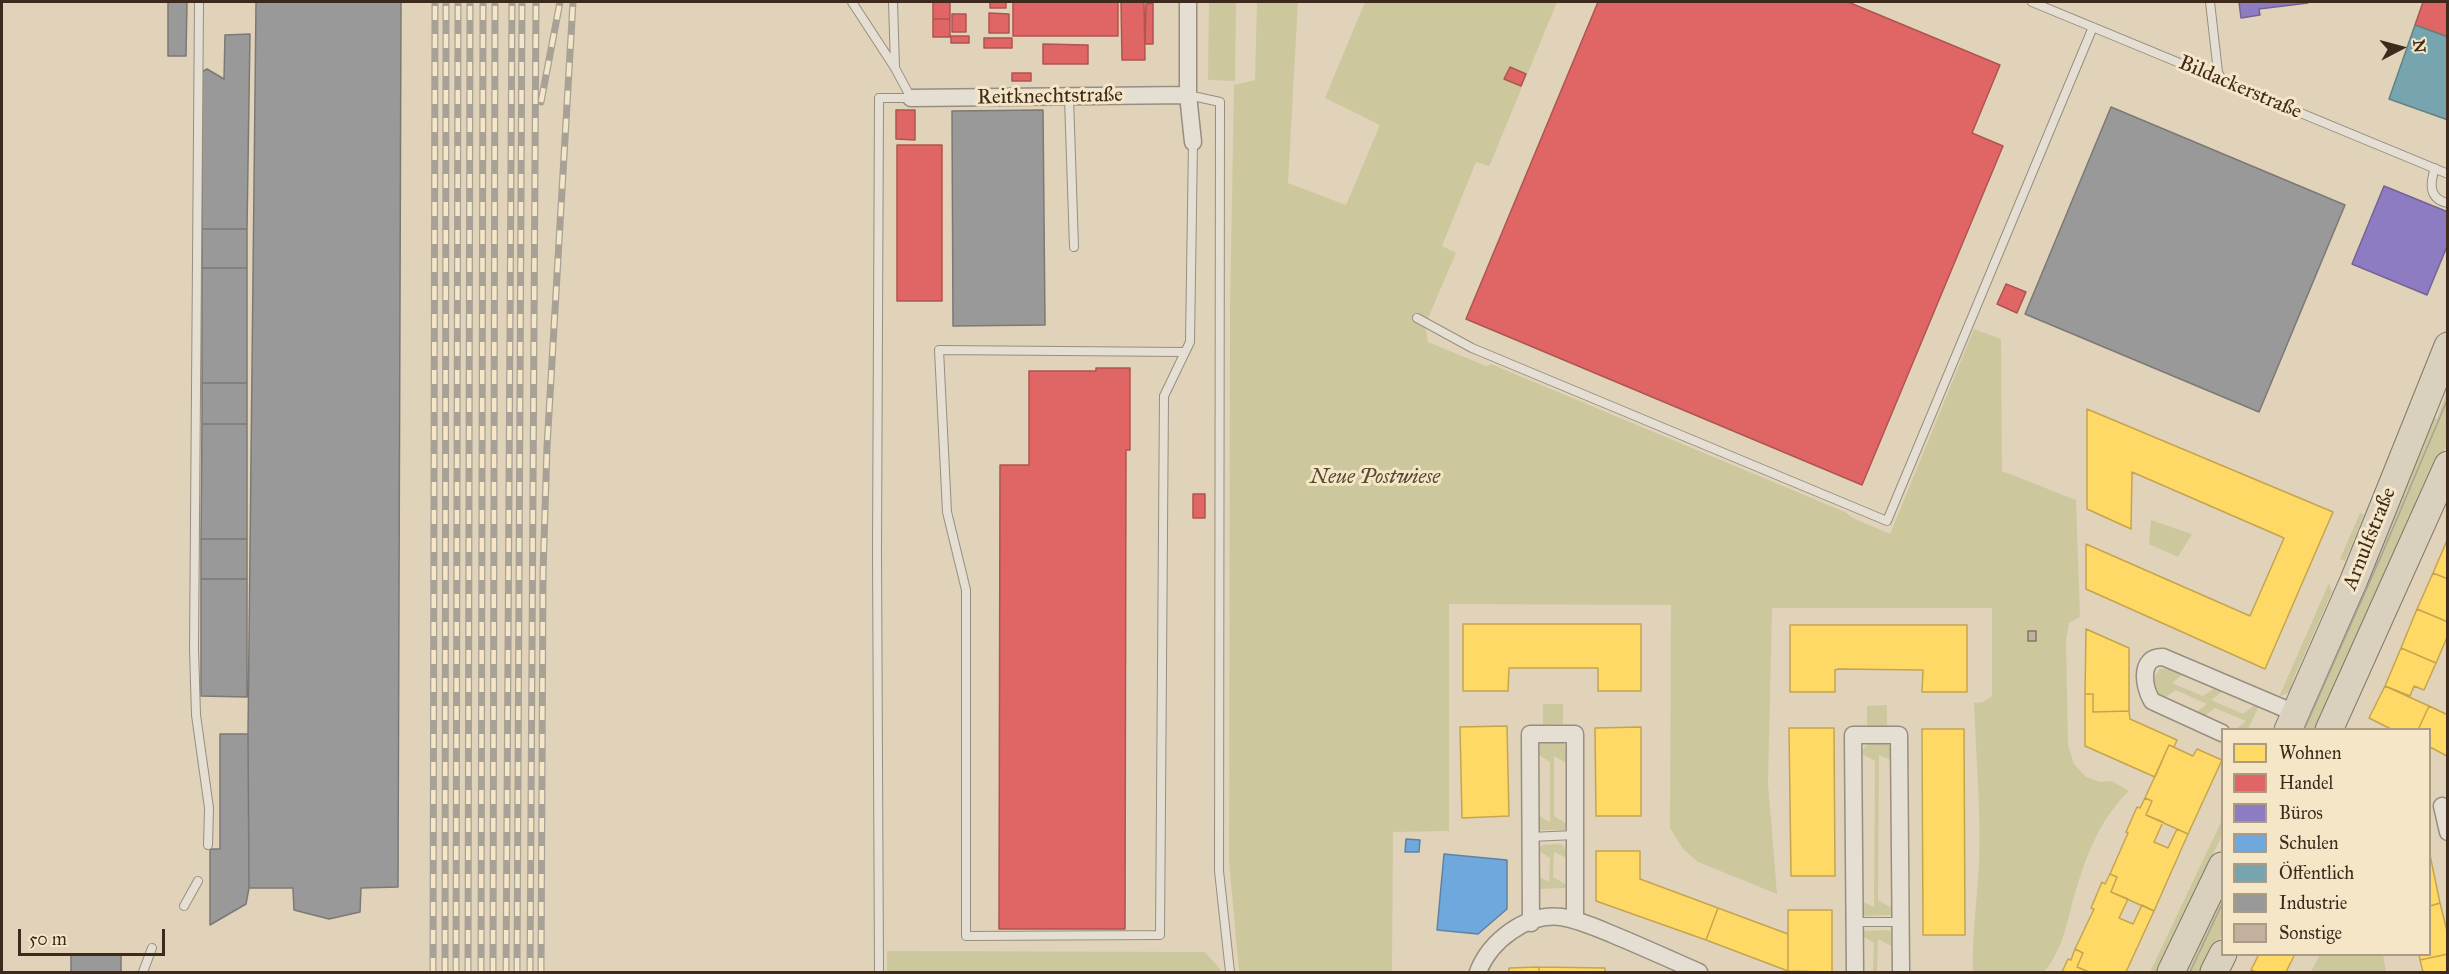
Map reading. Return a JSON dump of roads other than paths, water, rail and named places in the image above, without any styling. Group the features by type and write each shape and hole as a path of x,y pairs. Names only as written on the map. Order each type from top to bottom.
{"main road":[{"name":"Arnulfstraße","path":"2292,721 2354,580 2448,346"},
{"name":"Arnulfstraße","path":"2329,728 2448,465"},
{"path":"2171,972 2221,870"},
{"path":"2214,972 2222,956"}],"street":[{"path":"1188,2 1188,95 1193,142"},
{"name":"Reitknechtstraße","path":"912,98 1188,95"},
{"path":"2221,732 2152,701 2145,690 2148,661 2154,657 2163,657 2292,721"},
{"path":"1531,923 1530,734 1575,734 1575,920"},
{"path":"1855,972 1853,735 1899,735 1901,972"},
{"path":"2440,804 2448,832"},
{"path":"1478,972 1489,952 1500,939 1515,929 1531,923 1560,917 1575,920 1699,972"}],"lane":[{"path":"199,2 194,649 197,725 209,808 208,845"},
{"path":"852,2 912,98 879,98 877,550 879,972"},
{"path":"893,2 895,68"},
{"name":"Bildackerstraße","path":"2032,2 2448,174"},
{"path":"2210,2 2218,72 2222,80"},
{"path":"1417,318 1472,348 1887,521 2093,27"},
{"path":"1188,95 1220,102 1219,871 1230,972"},
{"path":"1069,98 1074,247"},
{"path":"1184,352 939,350 947,512 966,590 966,936 1160,935 1164,396 1190,342 1193,142"},
{"path":"2434,168 2431,190 2437,198 2448,202"},
{"path":"1530,837 1575,835"},
{"path":"184,906 198,880"},
{"path":"1854,922 1901,922"},
{"path":"143,972 152,948"}],"tram line":[{"path":"2305,728 2448,398"},
{"path":"2190,972 2221,906"}],"railway":[{"path":"433,972 435,2"},
{"path":"445,972 446,2"},
{"path":"456,972 458,2"},
{"path":"468,972 470,2"},
{"path":"481,972 483,2"},
{"path":"493,972 495,2"},
{"path":"506,972 512,2"},
{"path":"517,972 522,2"},
{"path":"530,972 536,2"},
{"path":"541,102 560,2"},
{"path":"541,972 543,574 547,447 573,2"}],"park label":[{"name":"Neue Postwiese","path":"1375,478"}]}
